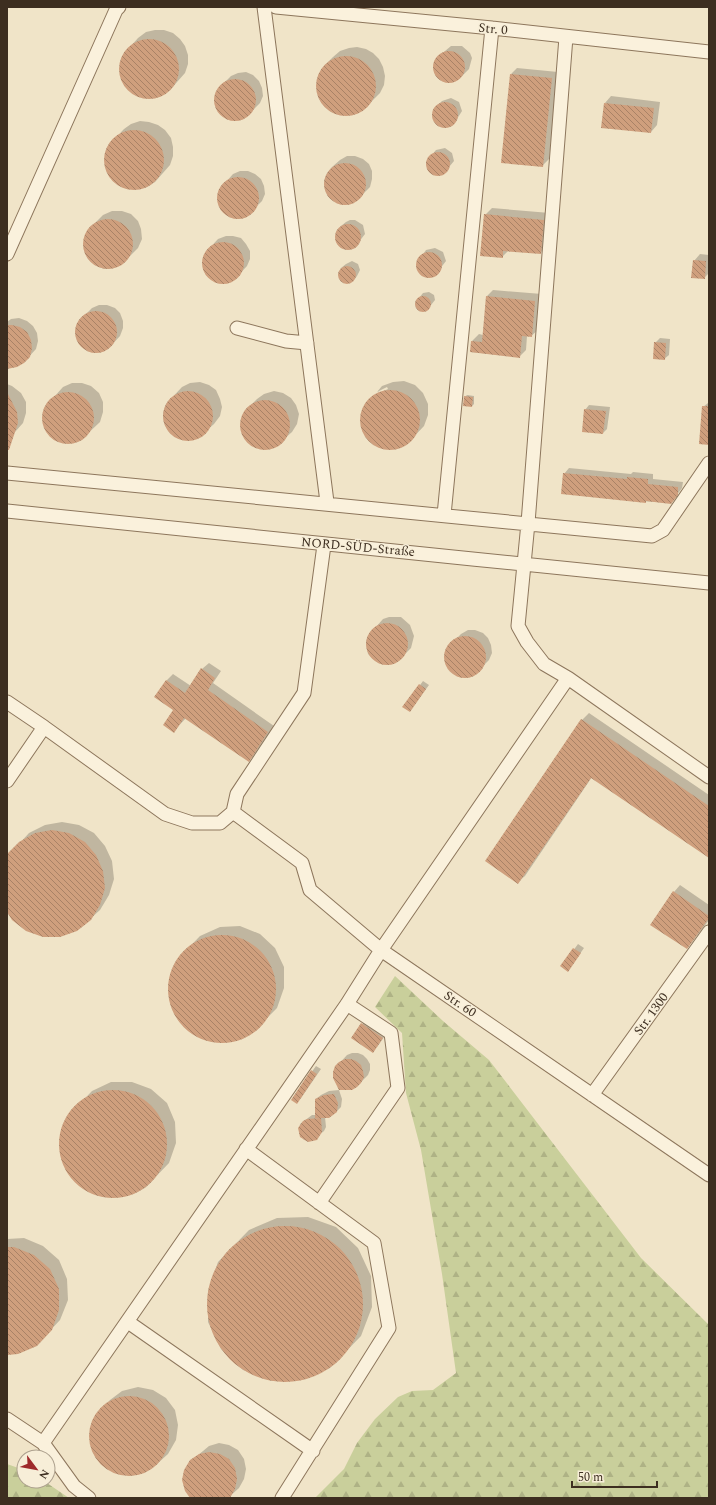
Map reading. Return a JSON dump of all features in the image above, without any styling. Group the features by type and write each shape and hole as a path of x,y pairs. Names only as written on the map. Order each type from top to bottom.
{"lane":[{"path":"7,254 116,10 119,7"},
{"path":"264,7 327,502"},
{"name":"Str. 0","path":"276,7 492,28 709,52"},
{"path":"444,515 492,28"},
{"path":"566,37 528,523 518,626 527,642 544,664 568,678 709,777"},
{"path":"237,328 286,341 307,344"},
{"path":"7,473 327,502 652,536 663,530 709,463"},
{"name":"NORD-SÜD-Straße","path":"7,511 709,583"},
{"path":"7,702 165,814 192,823 220,823 233,812 237,794 304,692 324,544"},
{"path":"43,1443 347,1004 381,950 568,678"},
{"path":"7,781 44,727"},
{"name":"Str. 60","path":"233,812 302,863 310,890 381,950 709,1175"},
{"name":"Str. 1300","path":"592,1095 709,932"},
{"path":"319,1203 398,1088 391,1033 347,1004"},
{"path":"246,1149 374,1243 389,1328 282,1498"},
{"path":"128,1322 313,1451"},
{"path":"7,1419 43,1443 74,1486 89,1498"}],"green space":[{"path":"395,976 443,1021 489,1060 641,1258 709,1325 709,1498 315,1498 344,1469 357,1443 375,1419 398,1397 412,1391 433,1390 456,1373 442,1274 421,1150 406,1093 402,1033 375,1007"},
{"path":"7,1464 16,1467 16,1489 56,1489 69,1498 7,1498"}],"building":[{"path":"143,39 155,39 166,44 174,52 179,63 177,81 166,94 155,99 143,99 132,94 124,86 119,75 119,63 124,52 132,44"},
{"path":"446,51 452,51 462,58 465,67 464,73 458,80 452,83 446,83 436,76 433,70 433,64 440,54"},
{"path":"340,56 352,56 363,61 371,69 376,80 374,98 363,111 352,116 340,116 329,111 321,103 316,92 316,80 321,69 329,61"},
{"path":"510,74 552,78 543,167 501,163"},
{"path":"231,79 239,79 250,85 256,96 256,104 250,115 239,121 231,121 220,115 214,104 214,96 220,85"},
{"path":"445,102 454,106 458,115 454,124 445,128 436,124 432,115 436,106"},
{"path":"604,103 654,108 651,133 601,128"},
{"path":"128,130 140,130 151,135 159,143 164,154 162,172 151,185 140,190 128,190 117,185 109,177 104,166 104,154 109,143 117,135"},
{"path":"438,152 447,155 450,164 447,173 438,176 429,173 426,164 429,155"},
{"path":"341,163 349,163 357,166 363,172 366,184 363,196 357,202 349,205 341,205 333,202 327,196 324,188 324,180 327,172 333,166"},
{"path":"238,177 253,183 259,198 253,213 238,219 223,213 217,198 223,183"},
{"path":"484,214 544,220 541,254 503,251 503,258 480,256"},
{"path":"103,219 113,219 126,226 133,239 133,249 126,262 113,269 103,269 94,265 87,258 83,249 83,239 87,230 94,223"},
{"path":"348,224 357,228 361,237 357,246 348,250 339,246 335,237 339,228"},
{"path":"219,242 227,242 238,248 244,259 244,267 238,278 227,284 219,284 208,278 202,267 202,259 208,248"},
{"path":"429,252 438,256 442,265 438,274 429,278 420,274 416,265 420,256"},
{"path":"693,260 706,261 705,279 691,278"},
{"path":"343,266 351,266 356,271 354,282 351,284 343,284 338,279 338,271"},
{"path":"420,296 426,296 431,301 429,310 426,312 420,312 415,307 415,301"},
{"path":"486,296 535,301 532,337 522,336 520,358 470,352 471,341 482,342"},
{"path":"96,311 111,317 117,332 111,347 96,353 81,347 75,332 81,317"},
{"path":"7,325 20,327 27,332 31,340 32,348 30,357 24,363 17,367 7,369"},
{"path":"654,342 666,343 665,360 653,359"},
{"path":"390,390 407,395 415,403 420,420 415,437 407,445 390,450 373,445 365,437 360,420 365,403 373,395"},
{"path":"183,391 193,391 206,398 213,411 213,421 206,434 193,441 183,441 174,437 167,430 163,421 163,411 167,402 174,395"},
{"path":"7,392 17,412 18,423 9,450 7,450"},
{"path":"63,392 73,392 83,396 90,403 94,413 94,423 90,433 83,440 73,444 63,444 53,440 46,433 42,423 42,413 46,403 53,396"},
{"path":"464,396 473,397 472,407 463,406"},
{"path":"265,400 275,402 283,407 288,415 290,425 288,435 283,443 275,448 265,450 255,448 247,443 242,435 240,425 242,415 247,407 255,402"},
{"path":"702,406 709,406 709,445 699,444"},
{"path":"584,409 606,411 603,434 582,432"},
{"path":"563,473 627,479 627,477 648,479 648,484 678,487 678,495 671,504 646,501 646,503 561,494"},
{"path":"383,623 391,623 399,626 405,632 408,644 405,656 399,662 391,665 383,665 375,662 369,656 366,648 366,640 369,632 375,626"},
{"path":"465,636 480,642 486,657 480,672 465,678 450,672 444,657 450,642"},
{"path":"201,668 215,678 208,690 268,732 249,762 184,718 174,733 163,725 173,710 154,697 166,680 185,693"},
{"path":"419,684 426,689 410,712 402,707"},
{"path":"581,719 709,806 709,858 591,778 518,884 485,861"},
{"path":"52,830 69,833 85,842 96,855 103,871 105,888 100,905 91,920 77,931 60,937 43,937 26,931 12,920 7,912 7,854 19,842 35,833"},
{"path":"673,891 709,916 687,949 650,925"},
{"path":"222,935 243,939 260,951 272,968 276,989 272,1010 260,1027 243,1039 222,1043 201,1039 184,1027 172,1010 168,989 172,968 184,951 201,939"},
{"path":"573,948 581,953 568,972 560,966"},
{"path":"361,1023 383,1038 373,1053 351,1038"},
{"path":"345,1059 356,1061 361,1065 363,1071 364,1077 361,1083 352,1090 339,1090 333,1078 335,1066"},
{"path":"311,1070 317,1074 297,1104 291,1100"},
{"path":"113,1090 134,1094 151,1106 163,1123 167,1144 163,1165 151,1182 134,1194 113,1198 92,1194 75,1182 63,1165 59,1144 63,1123 75,1106 92,1094"},
{"path":"334,1094 338,1103 337,1112 329,1118 315,1118 315,1099 324,1095"},
{"path":"321,1118 322,1132 317,1140 308,1142 300,1137 298,1128 303,1121 307,1119"},
{"path":"277,1226 293,1226 308,1229 322,1235 335,1243 346,1254 360,1281 363,1304 362,1319 354,1341 346,1354 335,1365 308,1379 293,1382 277,1382 262,1379 248,1373 235,1365 224,1354 210,1327 207,1312 207,1296 210,1281 216,1267 224,1254 235,1243 262,1229"},
{"path":"7,1247 14,1247 34,1255 50,1269 59,1289 59,1310 52,1330 37,1346 18,1354 7,1355"},
{"path":"129,1396 144,1399 157,1408 166,1421 169,1436 166,1451 157,1464 144,1473 129,1476 114,1473 101,1464 92,1451 89,1436 92,1421 101,1408 114,1399"},
{"path":"209,1452 220,1454 229,1459 235,1468 237,1479 235,1489 230,1498 190,1498 185,1491 182,1480 184,1470 190,1460 199,1454"}]}
